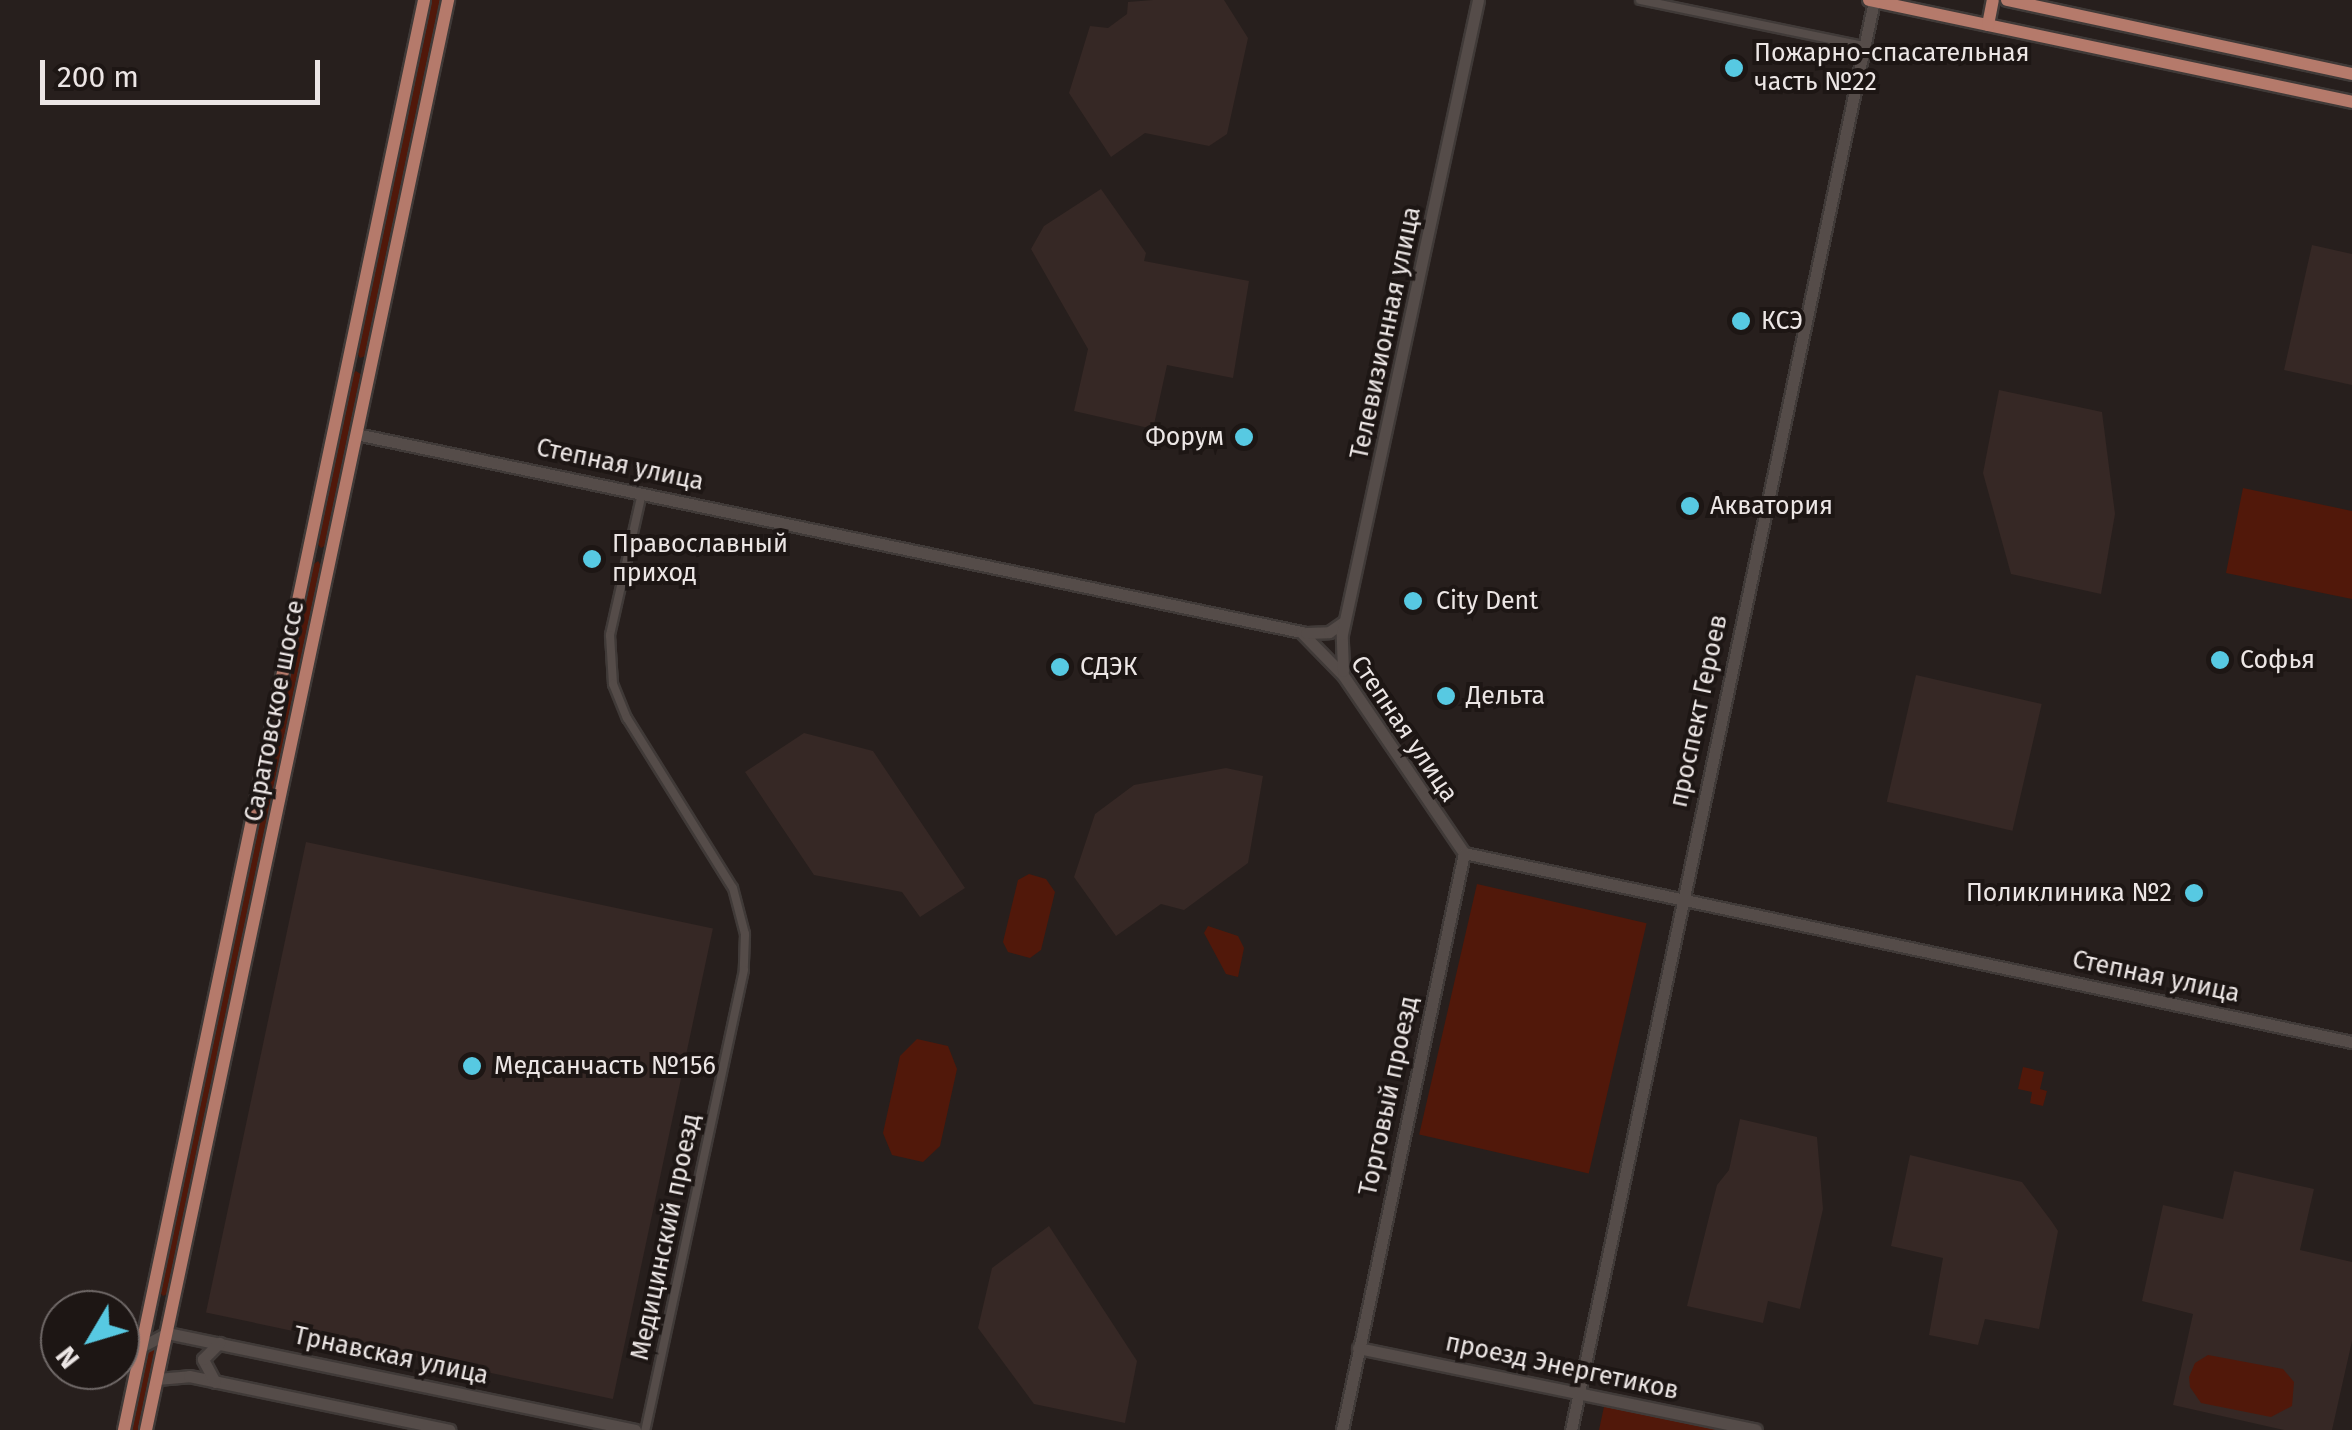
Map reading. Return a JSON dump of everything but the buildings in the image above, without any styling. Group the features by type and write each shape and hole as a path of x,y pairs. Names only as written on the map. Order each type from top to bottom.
{"main road":[{"name":"Саратовское шоссе","path":"124,1430 424,0"},
{"name":"Саратовское шоссе","path":"146,1430 448,0"},
{"path":"1872,0 2352,102"},
{"path":"1988,25 1994,0"},
{"path":"2007,0 2352,74"},
{"path":"346,363 370,368"},
{"path":"308,554 329,558"},
{"path":"150,1301 172,1306"}],"street":[{"name":"Телевизионная улица","path":"1344,675 1340,648 1478,0"},
{"path":"1640,0 1864,46"},
{"name":"проспект Героев","path":"1571,1430 1872,0"},
{"name":"Степная улица","path":"356,434 1302,632 1344,675 1464,853 2352,1042"},
{"name":"Медицинский проезд","path":"642,493 610,635 614,684 627,718 728,878 745,934 744,970 644,1430"},
{"path":"1302,632 1329,632 1347,619"},
{"name":"Торговый проезд","path":"1342,1430 1464,853"},
{"path":"141,1346 167,1333"},
{"name":"Трнавская улица","path":"167,1333 635,1430"},
{"path":"215,1382 204,1359 219,1343"},
{"name":"проезд Энергетиков","path":"1358,1348 1756,1430"},
{"path":"157,1379 176,1374 449,1430"}],"shaded area":[{"path":"429,0 442,0 368,355 360,358 356,350"},
{"path":"1224,0 1248,38 1227,134 1209,146 1145,133 1111,157 1069,93 1090,26 1108,28 1127,14 1128,2"},
{"path":"1101,189 1146,253 1144,261 1249,281 1233,378 1167,365 1153,429 1074,411 1088,349 1031,249 1044,226"},
{"path":"2312,245 2352,254 2352,385 2284,370"},
{"path":"356,371 362,375 328,544 321,548 316,542 350,376"},
{"path":"1999,390 2102,412 2115,514 2101,594 2011,574 1983,473"},
{"path":"2243,488 2352,511 2352,599 2226,573"},
{"path":"318,561 323,569 171,1292 163,1296 158,1290 310,567"},
{"path":"1916,675 2042,704 2012,831 1887,802"},
{"path":"804,733 873,751 965,888 920,917 902,892 814,875 745,772"},
{"path":"1226,768 1263,776 1248,863 1184,910 1161,904 1116,936 1074,877 1095,814 1134,785"},
{"name":"Медсанчасть №156","path":"306,842 713,928 613,1399 206,1312"},
{"path":"1029,874 1046,879 1055,892 1041,950 1030,958 1008,952 1003,942 1018,880"},
{"path":"1477,884 1647,923 1589,1174 1419,1134"},
{"path":"1208,926 1238,936 1244,948 1238,977 1226,974 1204,933"},
{"path":"917,1039 948,1046 957,1069 940,1146 923,1162 892,1155 883,1133 900,1056"},
{"path":"2023,1067 2044,1072 2040,1089 2047,1091 2043,1106 2030,1103 2032,1092 2018,1089"},
{"path":"1740,1119 1817,1137 1823,1209 1800,1309 1768,1301 1763,1323 1687,1306 1717,1185 1729,1170"},
{"path":"1910,1155 2022,1182 2052,1222 2058,1231 2039,1329 1985,1319 1978,1345 1929,1335 1943,1258 1891,1246"},
{"path":"2234,1171 2314,1189 2300,1250 2352,1262 2352,1341 2332,1430 2284,1430 2173,1405 2193,1314 2142,1301 2163,1205 2223,1219"},
{"path":"1049,1226 1137,1361 1125,1423 1034,1404 978,1328 992,1268"},
{"path":"160,1341 142,1430 129,1430 140,1390 145,1352"},
{"path":"2208,1355 2283,1369 2294,1382 2292,1406 2271,1417 2201,1403 2190,1387 2189,1377 2195,1363"},
{"path":"1605,1402 1736,1430 1599,1430"}],"place":[{"name":"Пожарно-спасательная часть №22","path":"1734,68"},
{"name":"КСЭ","path":"1741,321"},
{"name":"Форум","path":"1244,437"},
{"name":"Акватория","path":"1690,506"},
{"name":"Православный приход","path":"592,559"},
{"name":"City Dent","path":"1413,601"},
{"name":"Софья","path":"2220,660"},
{"name":"СДЭК","path":"1060,667"},
{"name":"Дельта","path":"1446,696"},
{"name":"Поликлиника №2","path":"2194,893"},
{"name":"Медсанчасть №156","path":"472,1066"}]}
